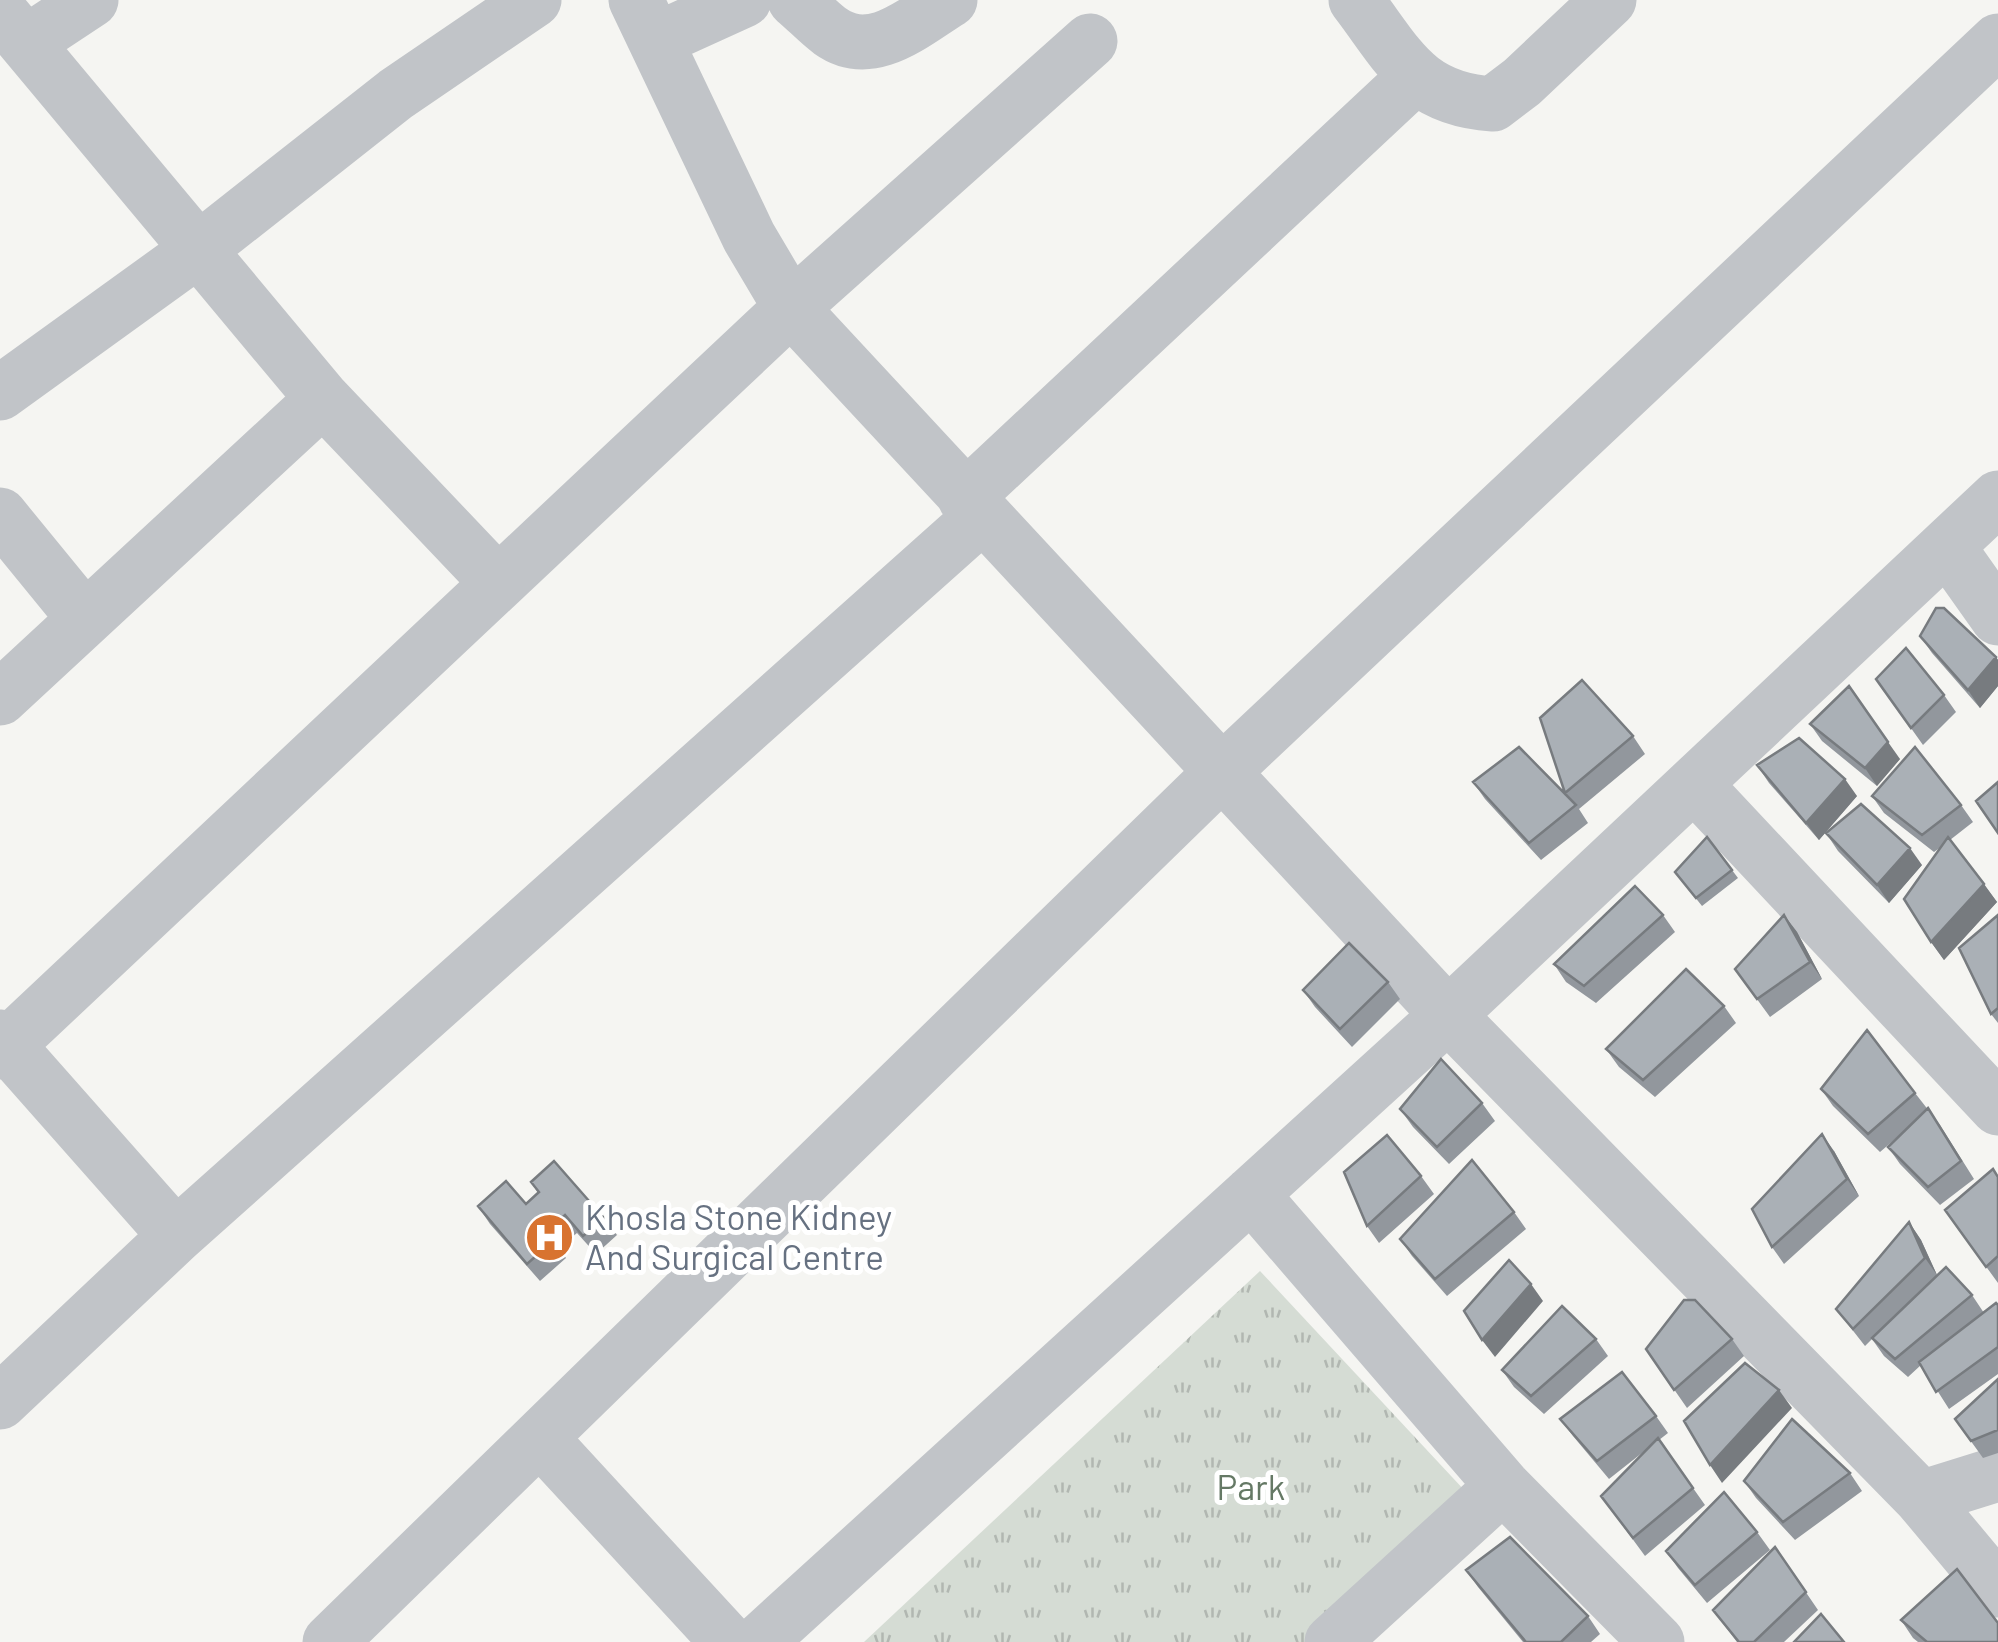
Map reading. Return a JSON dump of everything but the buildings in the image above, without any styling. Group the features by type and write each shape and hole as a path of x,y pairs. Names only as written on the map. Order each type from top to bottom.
{"street":[{"path":"91,0 13,28 323,399 498,583"},
{"path":"0,393 198,250 396,94 534,0"},
{"path":"744,0 646,20 748,237 791,308 1448,1015 1921,1498 1998,1590"},
{"path":"795,0 831,32 867,44 890,37 950,0"},
{"path":"1356,0 1414,78 1448,95 1494,104 1609,0"},
{"path":"176,1236 2,1045 791,308 1090,41"},
{"path":"336,1640 1220,773 1998,41"},
{"path":"0,1402 176,1236 974,507 1414,78"},
{"path":"0,698 323,399"},
{"path":"759,1642 1448,1015 1998,498"},
{"path":"0,515 86,619"},
{"path":"1947,546 1998,618"},
{"path":"1695,785 1998,1108"},
{"path":"1251,1194 1503,1486 1658,1642"},
{"path":"540,1438 728,1642"},
{"path":"1921,1498 1998,1474"},
{"path":"1332,1642 1503,1486"}],"green space":[{"name":"Park","path":"1260,1271 1466,1492 1312,1642 864,1642"}],"place":[{"name":"Khosla Stone Kidney And Surgical Centre","path":"550,1238"}]}
